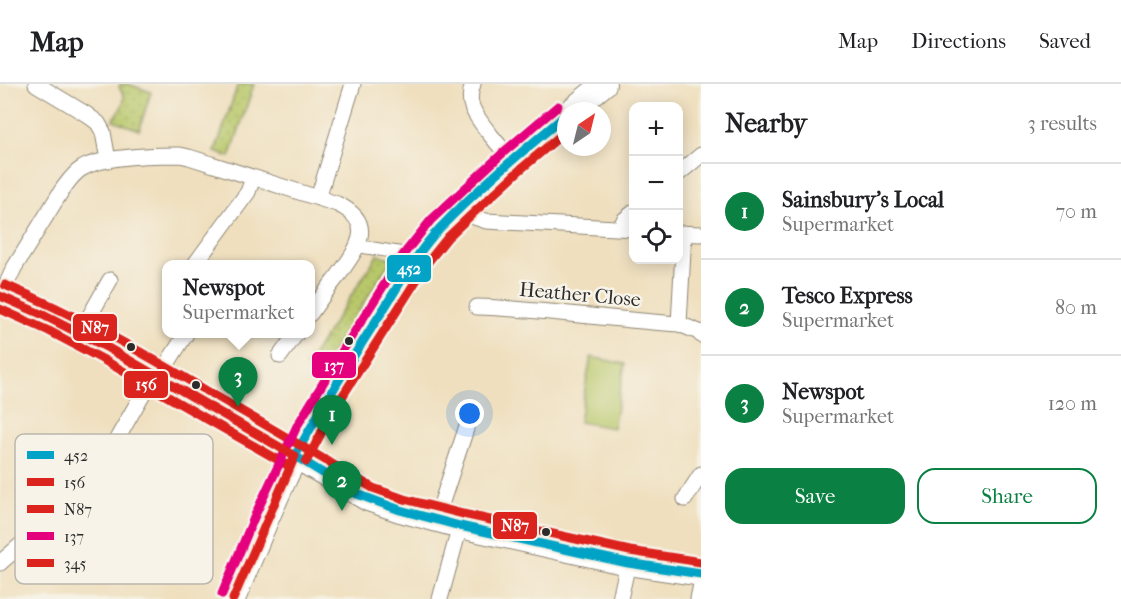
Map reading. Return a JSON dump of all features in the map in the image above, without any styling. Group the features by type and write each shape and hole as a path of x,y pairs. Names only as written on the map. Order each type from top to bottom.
{"main road":[{"path":"582,102 604,84"},
{"path":"233,599 295,456 352,356 413,261 439,229 461,207 557,123"},
{"path":"0,296 80,333 157,375 368,499 460,526 628,563 701,574"}],"street":[{"path":"36,84 98,123 103,132 108,160"},
{"path":"318,198 353,84"},
{"path":"473,84 470,99 472,108 505,153 513,160"},
{"path":"683,170 701,155"},
{"path":"0,296 14,268 71,178 83,168 108,160 180,156 337,204 355,215 360,229 358,246 315,307"},
{"path":"198,260 248,192 253,178"},
{"path":"461,207 471,216 486,221 627,228 624,220 629,216"},
{"path":"683,233 701,234"},
{"path":"358,246 401,253"},
{"path":"679,324 680,264"},
{"path":"80,333 110,280"},
{"name":"Heather Close","path":"477,307 543,310 629,321 679,324 701,335"},
{"path":"120,434 146,388 165,367 183,338"},
{"path":"280,356 293,338"},
{"path":"436,520 466,429"},
{"path":"685,499 701,474"},
{"path":"440,599 460,526"},
{"path":"0,563 15,550"},
{"path":"620,599 628,563"},
{"path":"698,599 701,584"}],"green space":[{"path":"120,84 128,84 151,92 139,130 113,120 124,99"},
{"path":"238,84 254,84 230,157 215,152"},
{"path":"378,254 392,259 317,377 306,366"},
{"path":"591,357 625,364 613,428 579,422"}],"transit line":[{"name":"137","path":"222,594 256,513 297,426 403,255 431,220 505,151 557,107"},
{"name":"452","path":"295,456 350,362 425,246 470,198 557,123"},
{"name":"156","path":"306,462 333,411 428,262 448,237 557,139"},
{"name":"N87","path":"5,285 57,308 133,348 373,488 404,499 463,514 630,551 701,562"},
{"name":"345","path":"0,296 108,348 295,456"},
{"name":"156","path":"0,309 49,331 102,359 289,466"},
{"name":"452","path":"295,456 357,494 400,510 460,526 628,563 701,574"},
{"name":"345","path":"233,599 295,456"}],"place":[{"name":"Newspot","path":"238,407"},
{"name":"Sainsbury's Local","path":"332,445"},
{"name":"Tesco Express","path":"342,511"}]}
